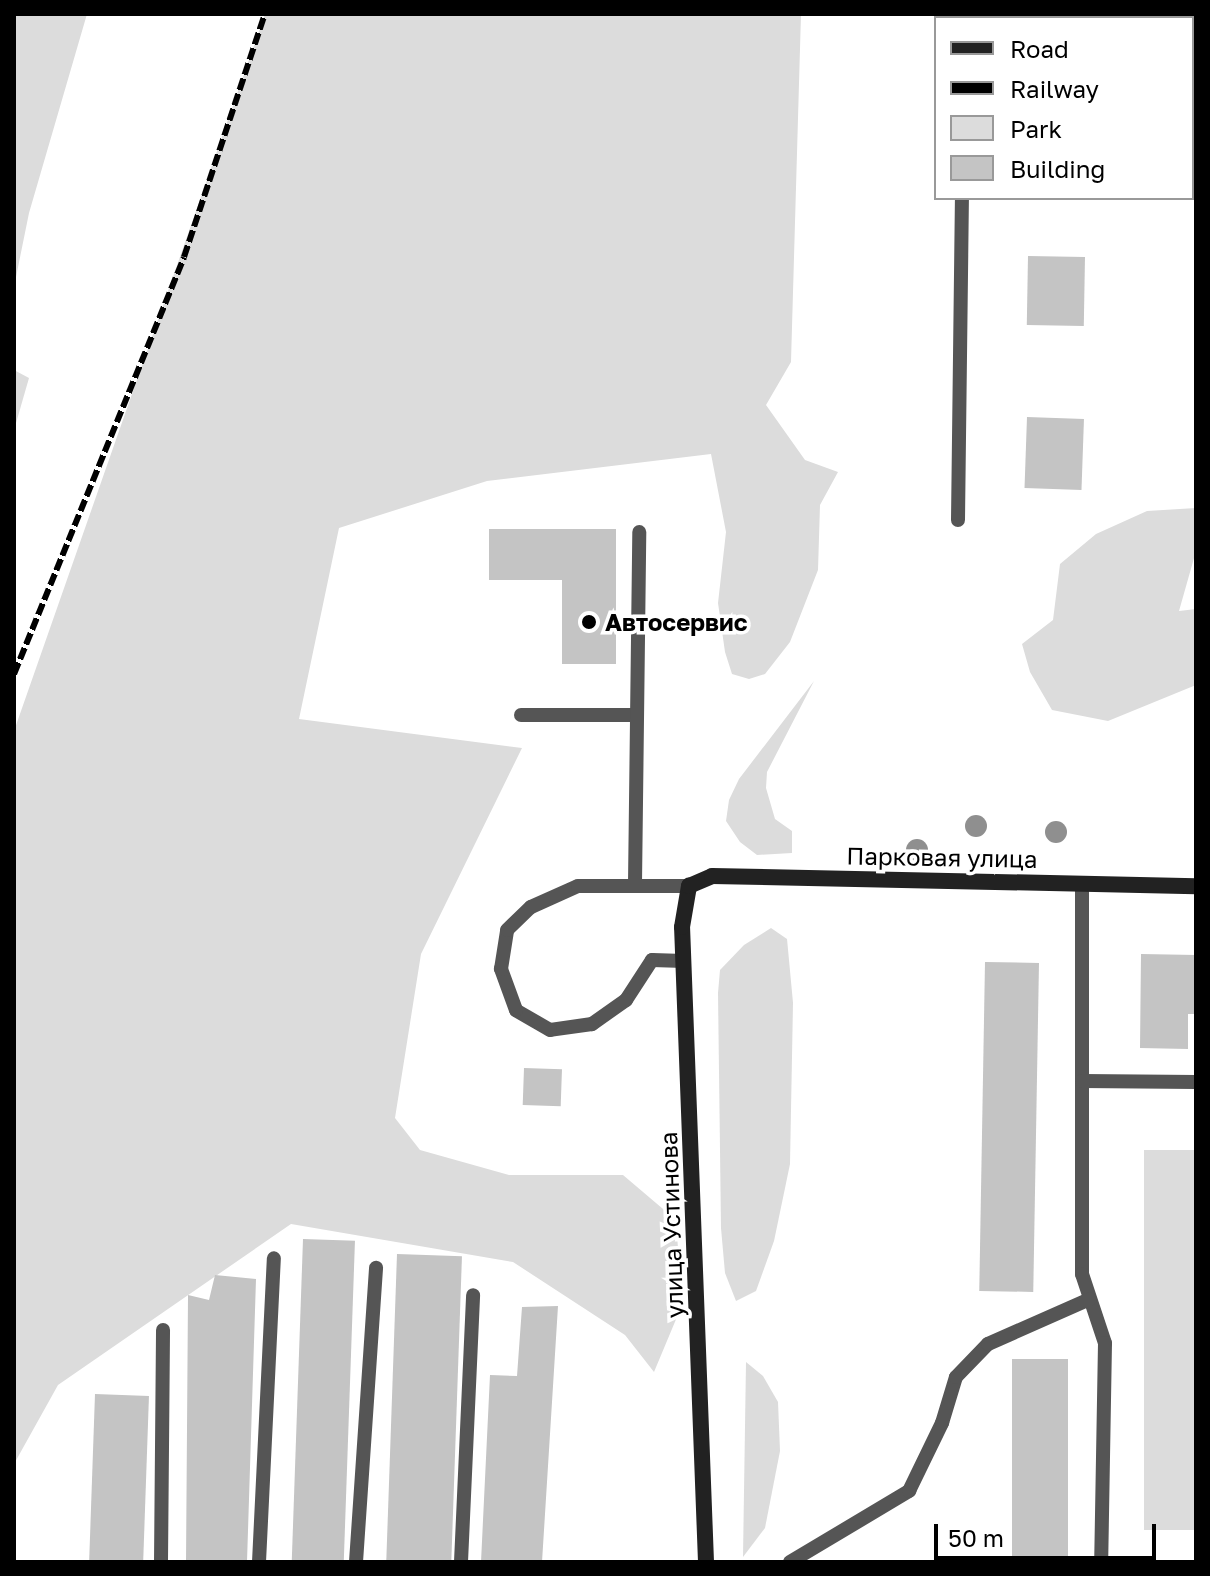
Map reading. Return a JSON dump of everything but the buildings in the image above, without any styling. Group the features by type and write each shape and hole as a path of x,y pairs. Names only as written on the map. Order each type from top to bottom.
{"street":[{"name":"Парковая улица","path":"689,886 712,876 1196,886"},
{"name":"улица Устинова","path":"689,886 682,927 706,1562"}],"lane":[{"path":"958,520 962,200"},
{"path":"635,884 639,532"},
{"path":"521,715 637,715"},
{"path":"1082,884 1082,1274 1105,1343 1101,1562"},
{"path":"684,961 652,960 626,1000 592,1024 550,1030 516,1010 501,969 507,930 531,907 578,886 689,886"},
{"path":"1082,1081 1196,1082"},
{"path":"259,1562 274,1258"},
{"path":"356,1562 376,1268"},
{"path":"461,1562 473,1295"},
{"path":"790,1562 909,1491 942,1423 956,1377 988,1344 1090,1299"},
{"path":"161,1562 163,1330"}],"green space":[{"path":"14,14 87,14 29,213 14,287"},
{"path":"265,14 801,14 791,362 766,405 805,460 838,472 820,505 818,570 790,642 765,674 749,679 732,674 725,652 718,603 726,532 711,454 487,481 339,528 299,719 522,748 421,954 395,1118 420,1150 509,1175 623,1175 676,1220 682,1305 654,1372 625,1335 513,1262 291,1224 58,1385 14,1464 14,731"},
{"path":"14,370 29,378 14,430"},
{"path":"1196,508 1196,551 1179,611 1196,609 1196,685 1108,721 1052,710 1030,672 1022,644 1053,620 1060,564 1096,534 1147,511"},
{"path":"814,681 767,772 766,788 775,819 792,831 792,853 757,855 740,842 726,821 729,800 739,779"},
{"path":"771,928 787,939 793,1003 790,1164 774,1241 756,1291 736,1301 725,1273 721,1228 720,970 744,945"},
{"path":"1144,1150 1196,1150 1196,1530 1144,1530"},
{"path":"746,1362 763,1376 778,1402 780,1451 765,1528 743,1557"}],"railway":[{"path":"14,674 184,257 265,14"}],"place":[{"name":"Автосервис","path":"589,622"}]}
